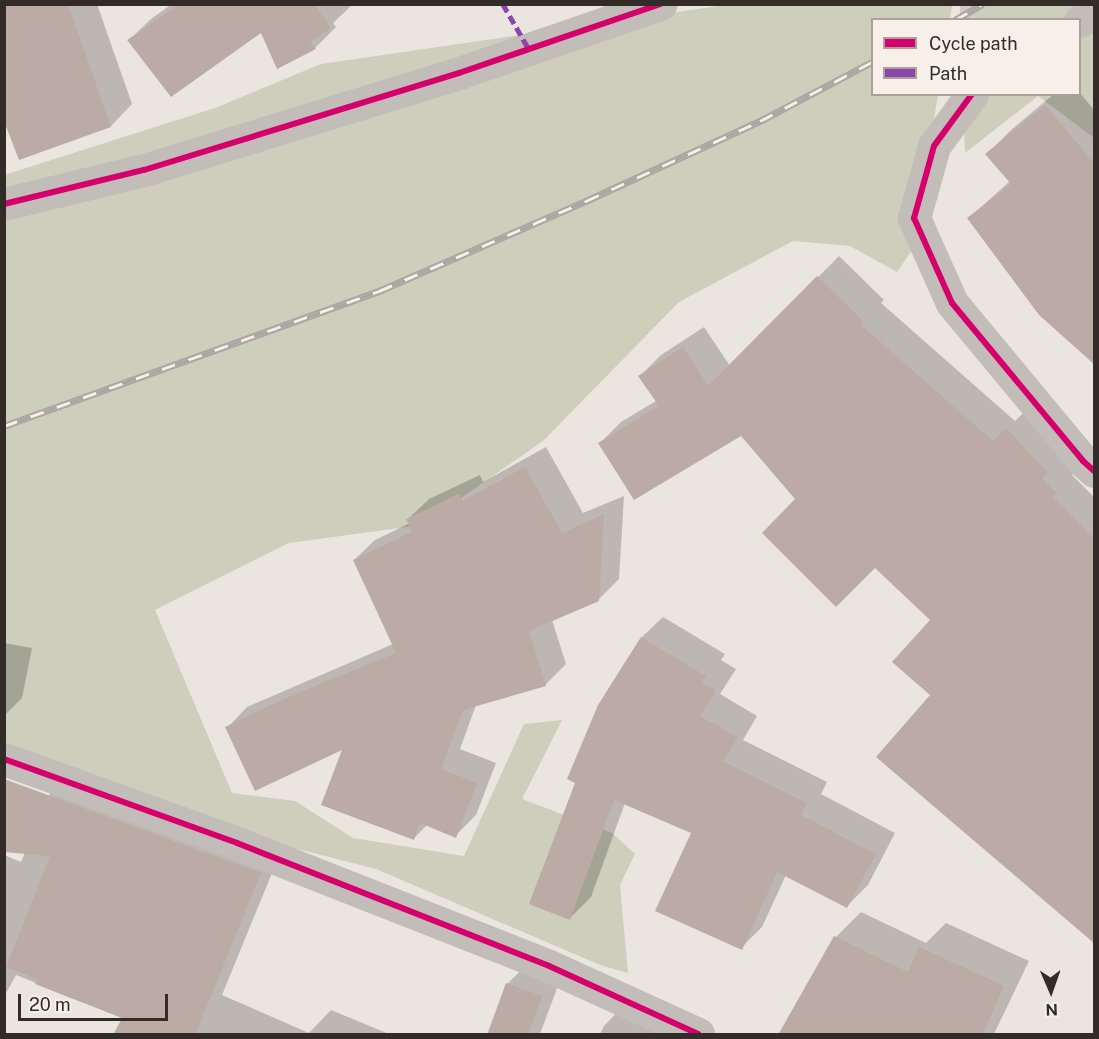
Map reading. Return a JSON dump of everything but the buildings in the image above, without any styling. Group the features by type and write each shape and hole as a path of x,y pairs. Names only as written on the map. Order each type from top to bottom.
{"street":[{"path":"4,204 144,170 459,73 661,4"},
{"path":"1081,20 1095,13"},
{"path":"971,96 934,146 914,218 952,303 1083,460 1095,471"},
{"path":"4,759 237,843 549,966 698,1035"}],"green space":[{"path":"725,5 952,5 950,18 871,18 871,96 938,96 912,250 897,272 850,246 793,241 679,302 543,441 422,525 289,543 155,610 232,793 295,801 353,838 464,856 524,724 562,720 522,799 612,833 635,854 620,885 628,973 600,965 376,869 5,775 4,175 215,108 321,64"},
{"path":"960,5 1094,5 1094,138 1038,96 1081,96 1081,18 960,18"},
{"path":"963,96 1038,96 965,153"}],"railway":[{"path":"958,18 983,4"},
{"path":"4,426 379,291 586,201 760,121 871,63"}],"marked path":[{"path":"503,4 529,49"}],"cycle path":[{"path":"4,204 144,170 459,73 661,4"},
{"path":"971,96 934,146 914,218 952,303 1083,461 1094,471"},
{"path":"4,759 237,843 549,966 698,1034"}]}
